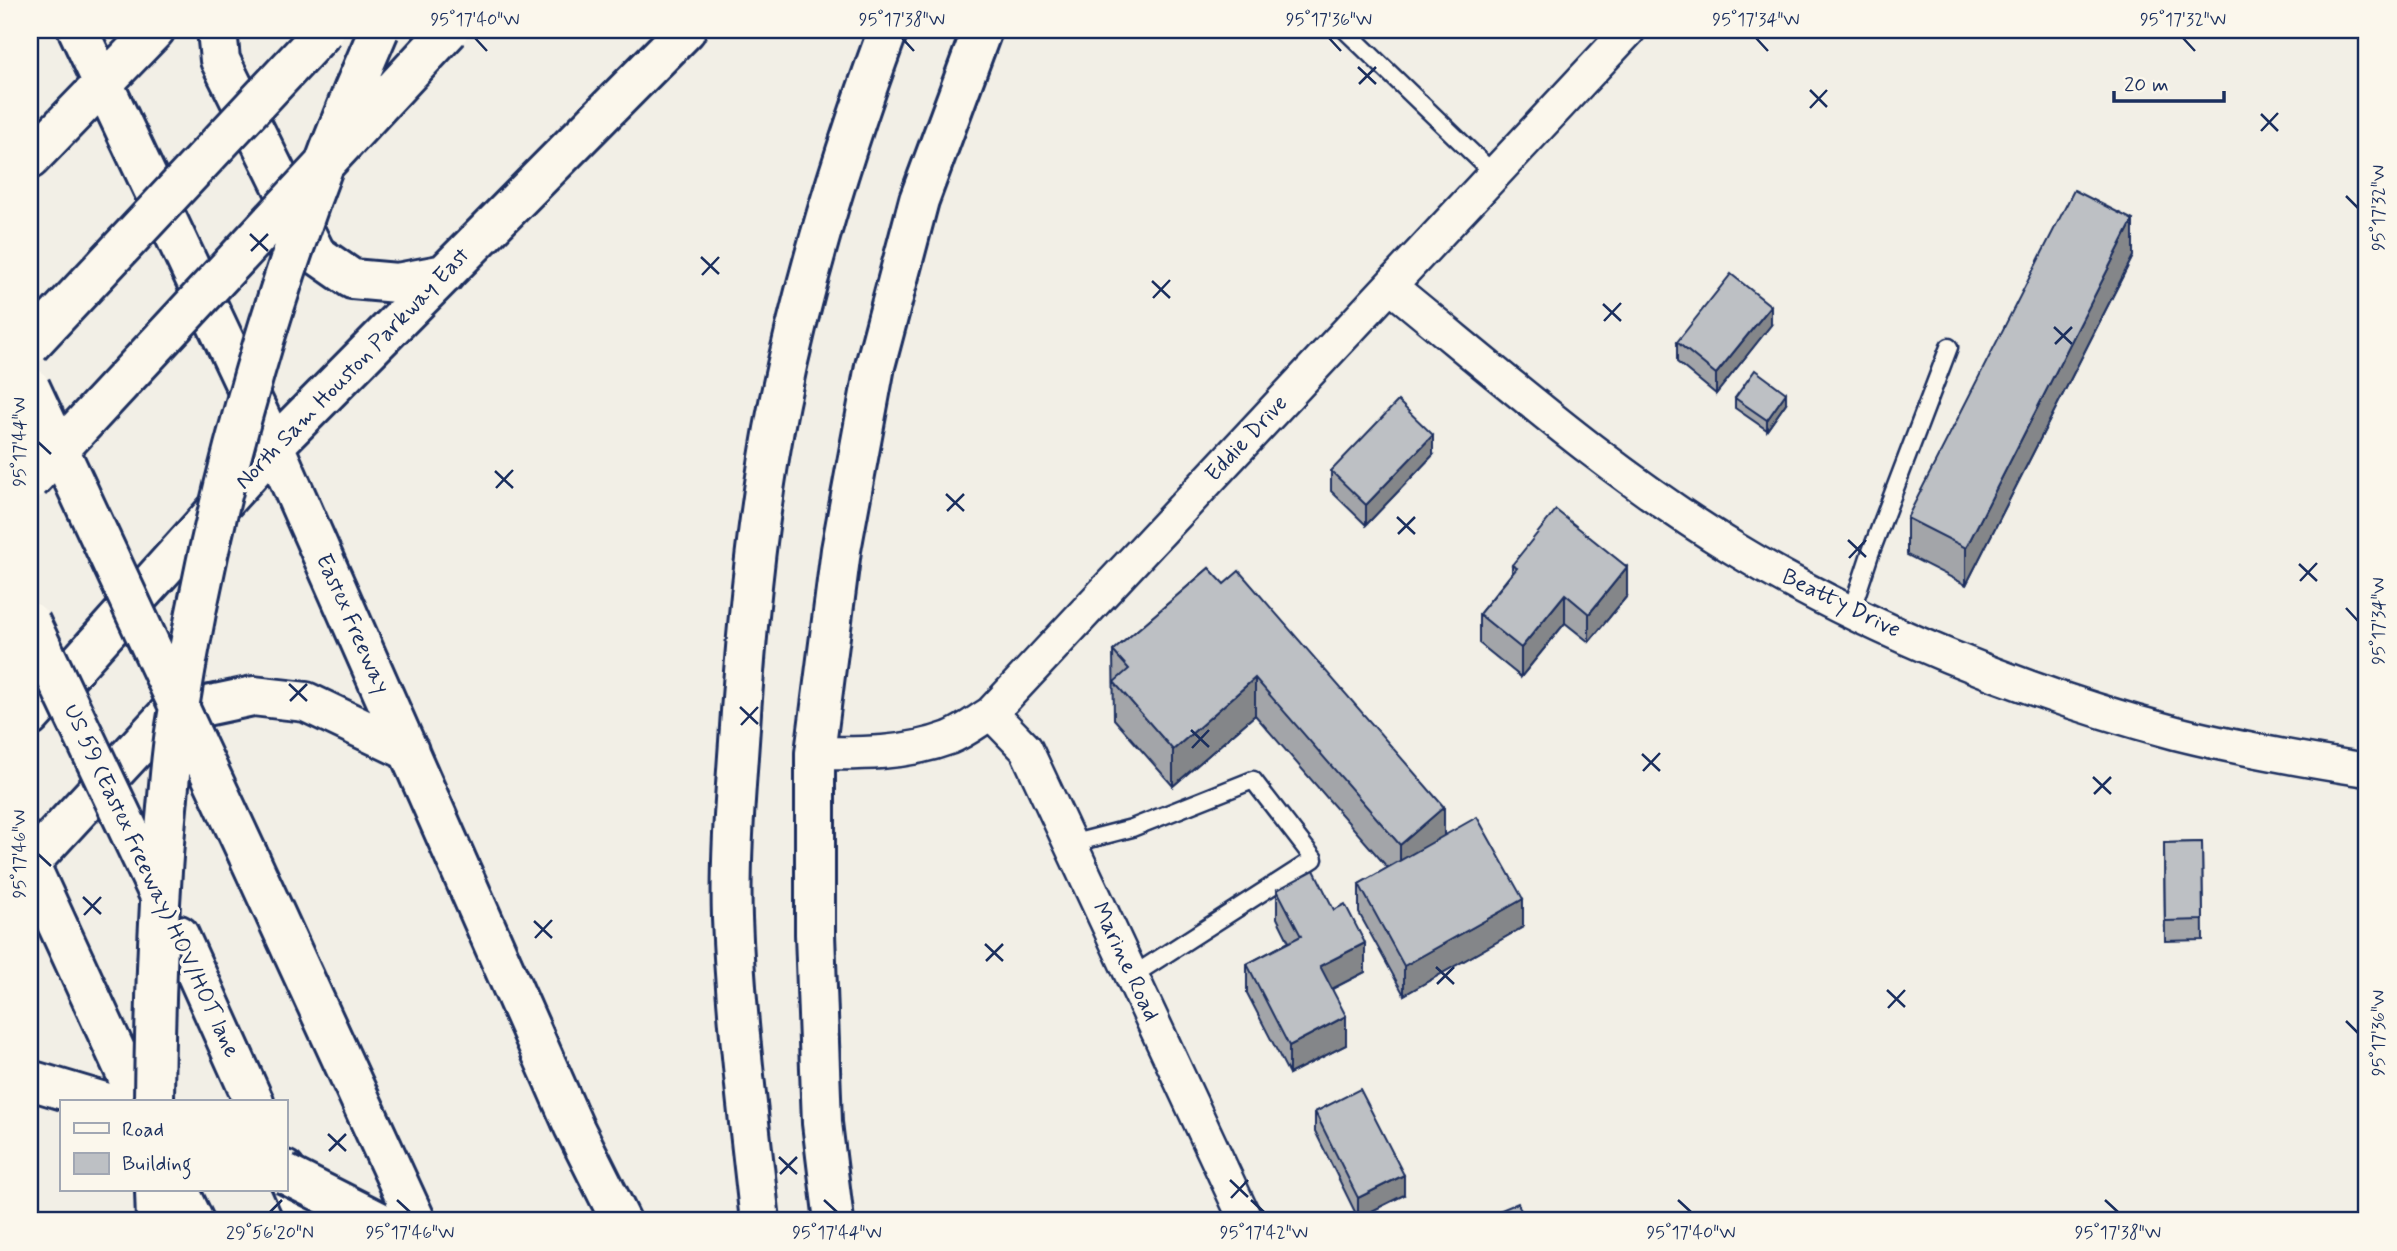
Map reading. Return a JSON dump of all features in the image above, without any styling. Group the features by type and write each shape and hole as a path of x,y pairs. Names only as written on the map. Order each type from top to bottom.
{"main road":[{"name":"Eastex Freeway","path":"78,30 274,446 574,1127 621,1221"},
{"path":"30,159 155,30"},
{"path":"217,30 220,60 316,254 352,279 397,283 445,274"},
{"path":"30,345 325,30"},
{"path":"154,1100 162,856 175,728 200,594 232,454 267,335 309,206 379,30"},
{"path":"30,481 449,30"},
{"name":"North Sam Houston Parkway East","path":"30,717 274,446 686,30"},
{"path":"760,1221 738,1017 732,915 735,810 751,599 778,406 799,316 855,120 888,30"},
{"path":"834,1221 822,1123 814,934 815,752 841,550 875,366 919,200 982,30"},
{"path":"30,387 416,1221"},
{"name":"US 59 (Eastex Freeway) HOV/HOT lane","path":"30,622 253,1100"},
{"path":"138,1100 30,864 168,715 253,696 306,702 409,751"},
{"path":"30,1080 97,1100"},
{"path":"287,1173 378,1221"},
{"path":"287,1176 309,1221"},
{"path":"155,1192 156,1221"},
{"path":"180,1192 194,1221"}],"street":[{"name":"Eddie Drive","path":"815,752 860,754 901,751 951,737 991,713 1629,30"},
{"name":"Beatty Drive","path":"1390,286 1579,440 1650,493 1736,549 1851,612 1953,656 2057,696 2175,732 2272,755 2367,771"},
{"name":"Marine Road","path":"991,713 1026,749 1246,1221"}],"lane":[{"path":"1345,30 1494,174"},
{"path":"1851,612 1870,554 1949,347"},
{"path":"1070,844 1132,828 1252,779 1314,859 1132,976"}],"building":[{"path":"2074,190 2133,220 1966,548 1907,518"},
{"path":"1731,274 1771,306 1716,374 1677,342"},
{"path":"1755,370 1786,393 1767,420 1735,398"},
{"path":"1398,401 1433,435 1366,505 1331,471"},
{"path":"1556,510 1627,567 1589,614 1565,594 1521,648 1479,614 1517,568 1512,565"},
{"path":"1209,568 1224,584 1239,571 1444,807 1400,845 1255,678 1173,750 1114,682 1129,669 1113,651"},
{"path":"1477,817 1523,899 1404,966 1359,884"},
{"path":"2202,842 2203,920 2165,921 2164,843"},
{"path":"1314,870 1334,910 1345,904 1365,943 1320,966 1346,1016 1289,1046 1247,964 1301,936 1277,890"},
{"path":"1360,1089 1404,1175 1358,1198 1315,1112"},
{"path":"1518,1203 1525,1221 1475,1221"},
{"path":"1063,1216 1066,1221 1052,1221"}]}
